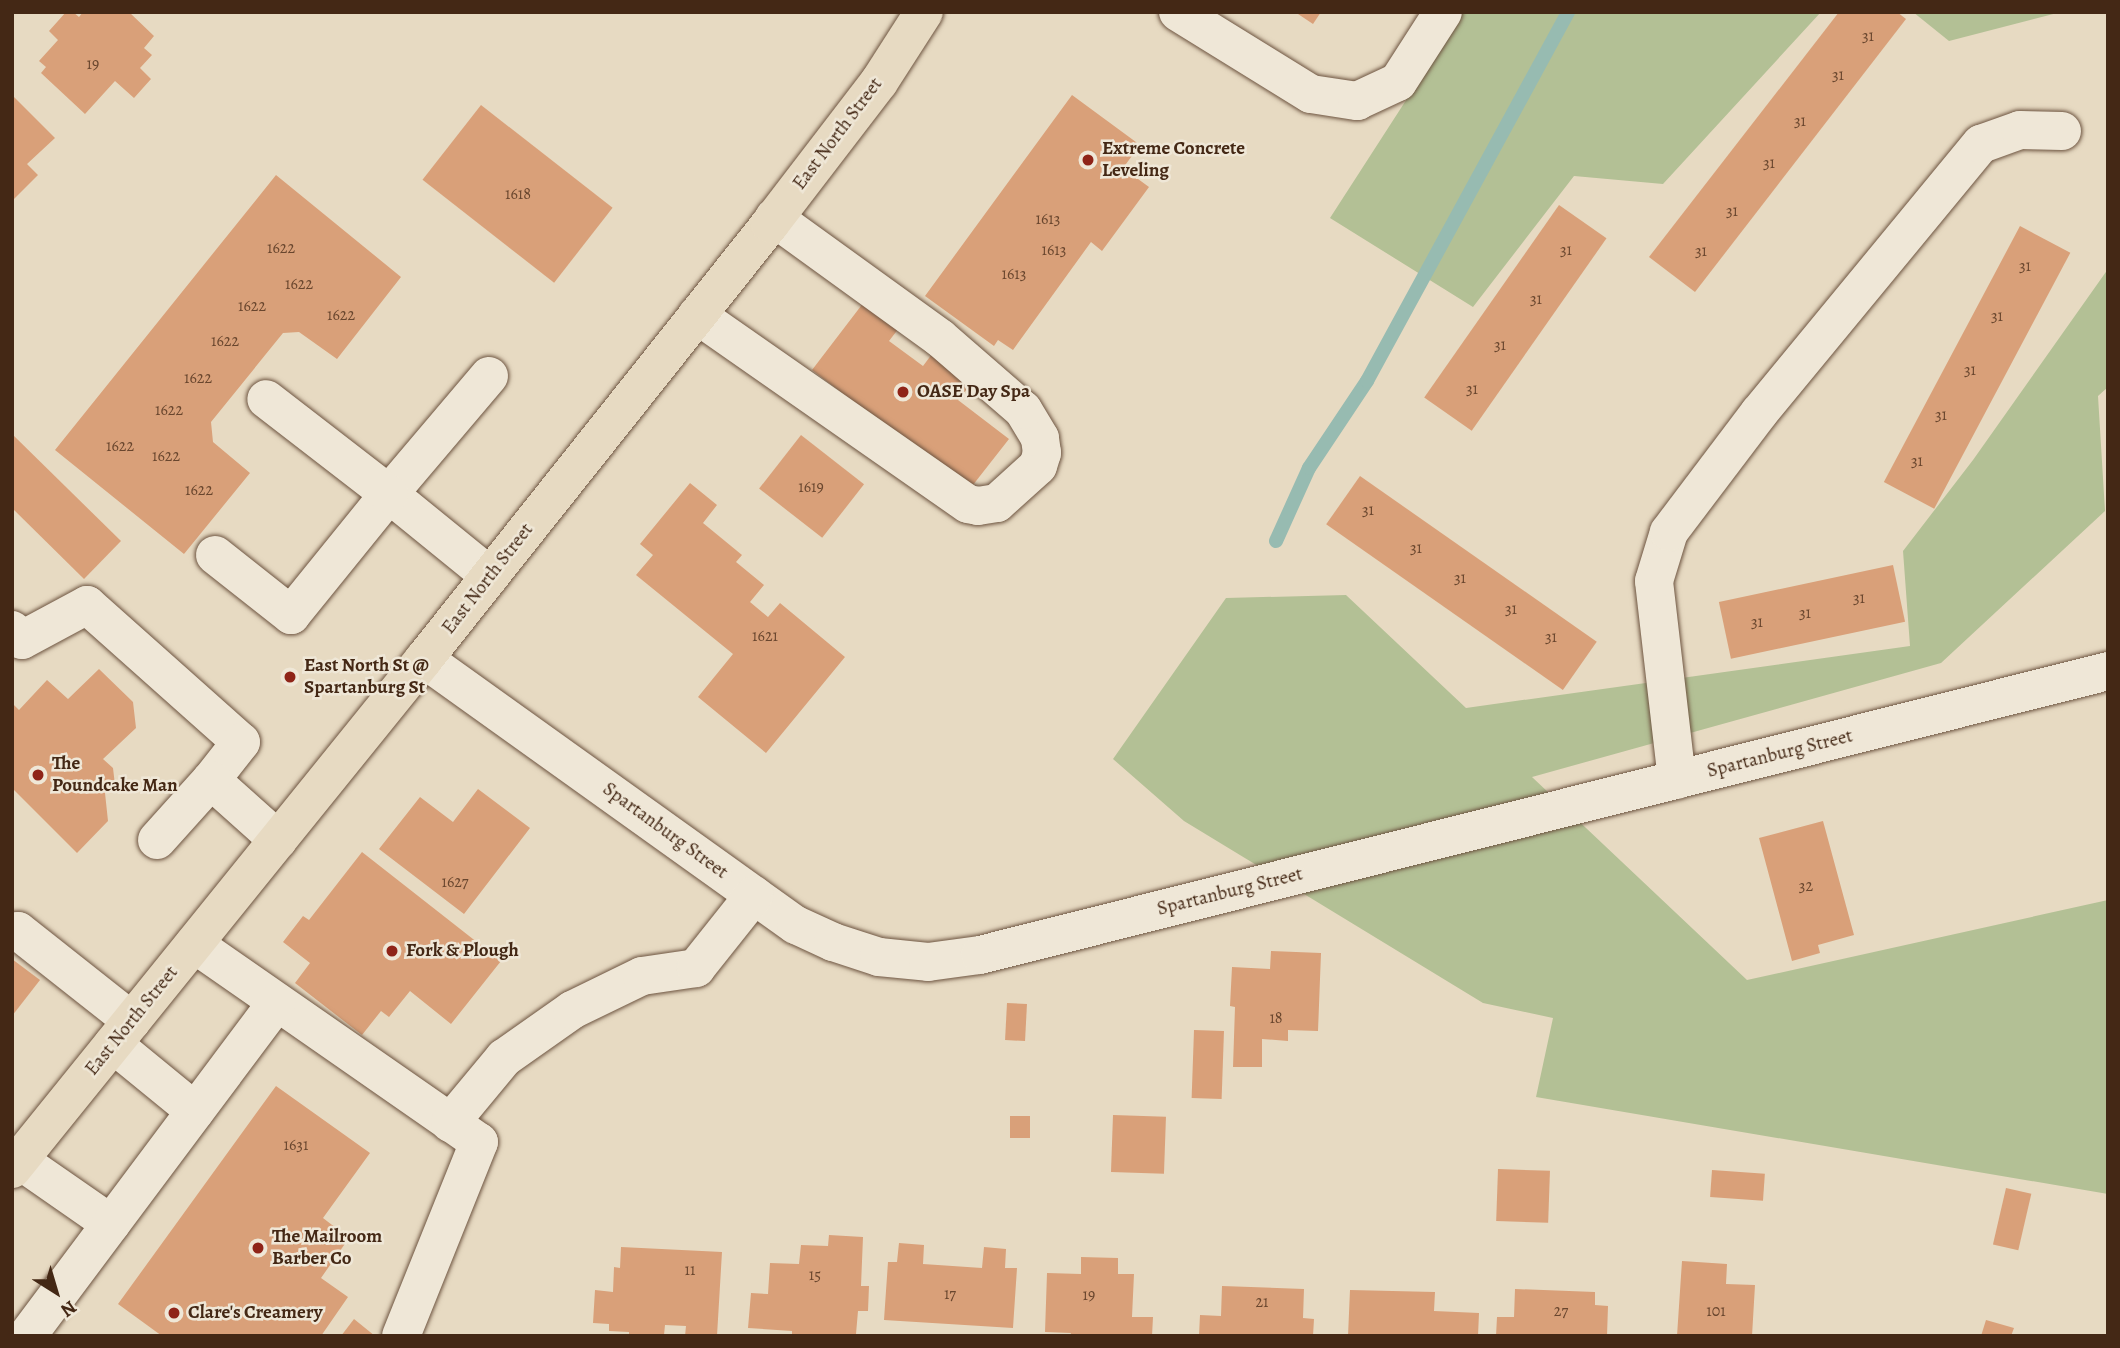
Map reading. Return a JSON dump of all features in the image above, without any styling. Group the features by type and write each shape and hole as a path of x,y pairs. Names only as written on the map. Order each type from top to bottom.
{"main road":[{"name":"East North Street","path":"19,1152 123,1032 490,576 879,82 924,12"}],"street":[{"path":"1178,12 1311,94 1357,101 1398,82 1443,12"},
{"path":"1677,780 1654,581 1669,533 1784,382 1981,144 2020,130 2062,131"},
{"path":"697,315 968,504 978,506 997,503 1038,466 1042,453 1040,438 1023,410 940,338 774,218"},
{"path":"215,555 291,615 489,376"},
{"path":"266,399 490,576"},
{"path":"12,631 22,640 87,605 241,742 157,840"},
{"name":"Spartanburg Street","path":"424,659 796,925 833,942 879,957 928,962 980,956 2108,671"},
{"path":"211,780 278,840"},
{"path":"450,1123 504,1058 572,1010 642,976 696,968 754,895"},
{"path":"12,932 19,931 123,1032 195,1111"},
{"path":"194,944 479,1142 401,1336"},
{"path":"27,1336 277,1002"},
{"path":"19,1152 111,1224"}],"green space":[{"path":"1463,12 1821,12 1663,184 1574,176 1473,307 1330,218"},
{"path":"1913,12 2061,12 1949,41"},
{"path":"2108,269 2108,387 2098,396 2105,511 1941,663 1532,777 1747,980 2108,900 2108,1194 1536,1097 1553,1018 1483,1003 1184,821 1113,759 1226,598 1346,595 1466,708 1910,646 1903,551 1973,460"}],"building":[{"path":"66,12 73,12 79,17 83,12 129,12 154,36 144,48 152,55 140,68 151,79 134,98 115,81 85,114 41,73 46,67 39,61 58,40 49,31"},
{"path":"1295,12 1321,12 1313,24"},
{"path":"1839,12 1897,12 1906,19 1695,292 1649,257"},
{"path":"12,95 55,138 27,164 38,175 12,201"},
{"path":"1072,95 1140,145 1123,168 1149,187 1102,251 1091,242 1013,350 998,340 994,346 925,296"},
{"path":"481,105 613,208 554,283 423,180"},
{"path":"276,175 401,277 337,359 299,332 283,333 211,422 213,442 250,473 184,554 55,450"},
{"path":"1559,205 1607,238 1472,431 1424,398"},
{"path":"2020,226 2070,253 1934,509 1884,482"},
{"name":"OASE Day Spa","path":"864,302 899,328 889,341 923,366 932,354 971,384 958,400 1009,439 969,490 812,370"},
{"path":"12,434 121,541 84,579 12,508"},
{"path":"801,435 864,484 822,538 759,489"},
{"path":"1360,476 1597,642 1563,690 1326,524"},
{"path":"690,483 717,505 703,523 742,555 736,562 764,585 750,602 768,617 780,603 845,657 766,753 698,697 733,654 636,575 653,555 640,544"},
{"path":"1893,565 1905,622 1731,659 1719,602"},
{"path":"99,669 133,702 136,728 103,759 113,768 115,785 105,793 108,821 77,853 12,788 12,703 19,710 47,680 68,699"},
{"path":"478,789 530,828 464,914 379,849 420,797 453,822"},
{"path":"1823,821 1854,935 1818,945 1820,953 1792,961 1759,838"},
{"name":"Fork & Plough","path":"362,852 501,961 451,1024 410,991 389,1017 381,1011 362,1035 295,983 310,963 283,942 303,916 309,920"},
{"path":"1271,951 1321,953 1318,1031 1288,1030 1288,1041 1262,1039 1262,1067 1233,1067 1235,1007 1230,1006 1232,967 1270,969"},
{"path":"12,959 40,980 12,1016"},
{"path":"1007,1003 1027,1004 1025,1041 1005,1040"},
{"path":"1194,1030 1224,1031 1222,1099 1192,1098"},
{"path":"276,1086 370,1153 323,1218 349,1238 321,1278 348,1297 321,1336 162,1336 118,1304"},
{"path":"1113,1115 1166,1117 1164,1174 1111,1172"},
{"path":"1010,1116 1030,1116 1030,1138 1010,1138"},
{"path":"1498,1169 1550,1171 1548,1223 1496,1221"},
{"path":"1712,1170 1765,1174 1763,1201 1710,1197"},
{"path":"2006,1188 2031,1194 2018,1250 1993,1245"},
{"path":"829,1235 863,1237 861,1286 869,1286 868,1311 858,1311 856,1334 792,1336 792,1331 748,1328 751,1293 768,1294 770,1263 799,1264 801,1245 828,1246"},
{"path":"899,1243 924,1245 923,1264 982,1268 984,1247 1006,1249 1005,1268 1017,1268 1013,1328 884,1320 888,1262 897,1262"},
{"path":"621,1247 722,1252 717,1336 685,1336 686,1326 665,1325 664,1335 629,1336 629,1332 609,1331 609,1324 593,1323 595,1290 613,1292 614,1267 620,1268"},
{"path":"1081,1257 1118,1258 1118,1274 1134,1274 1132,1317 1153,1317 1152,1336 1070,1336 1071,1333 1045,1332 1047,1273 1081,1274"},
{"path":"1682,1261 1727,1264 1726,1284 1755,1285 1752,1336 1677,1336"},
{"path":"1222,1286 1304,1289 1303,1318 1314,1319 1313,1336 1199,1336 1200,1315 1221,1316"},
{"path":"1515,1289 1595,1292 1595,1305 1608,1306 1607,1336 1496,1336 1497,1317 1514,1317"},
{"path":"1350,1290 1435,1292 1434,1311 1479,1313 1478,1336 1348,1336"},
{"path":"354,1319 375,1336 341,1336"},
{"path":"1986,1320 2014,1328 2011,1336 1981,1336"}],"waterway":[{"path":"1276,541 1309,468 1367,381 1568,12"}],"place":[{"name":"Extreme Concrete Leveling","path":"1088,160"},
{"name":"OASE Day Spa","path":"903,392"},
{"name":"East North St @ Spartanburg St","path":"290,677"},
{"name":"The Poundcake Man","path":"38,775"},
{"name":"Fork & Plough","path":"392,951"},
{"name":"The Mailroom Barber Co","path":"258,1248"},
{"name":"Clare's Creamery","path":"174,1313"}]}
